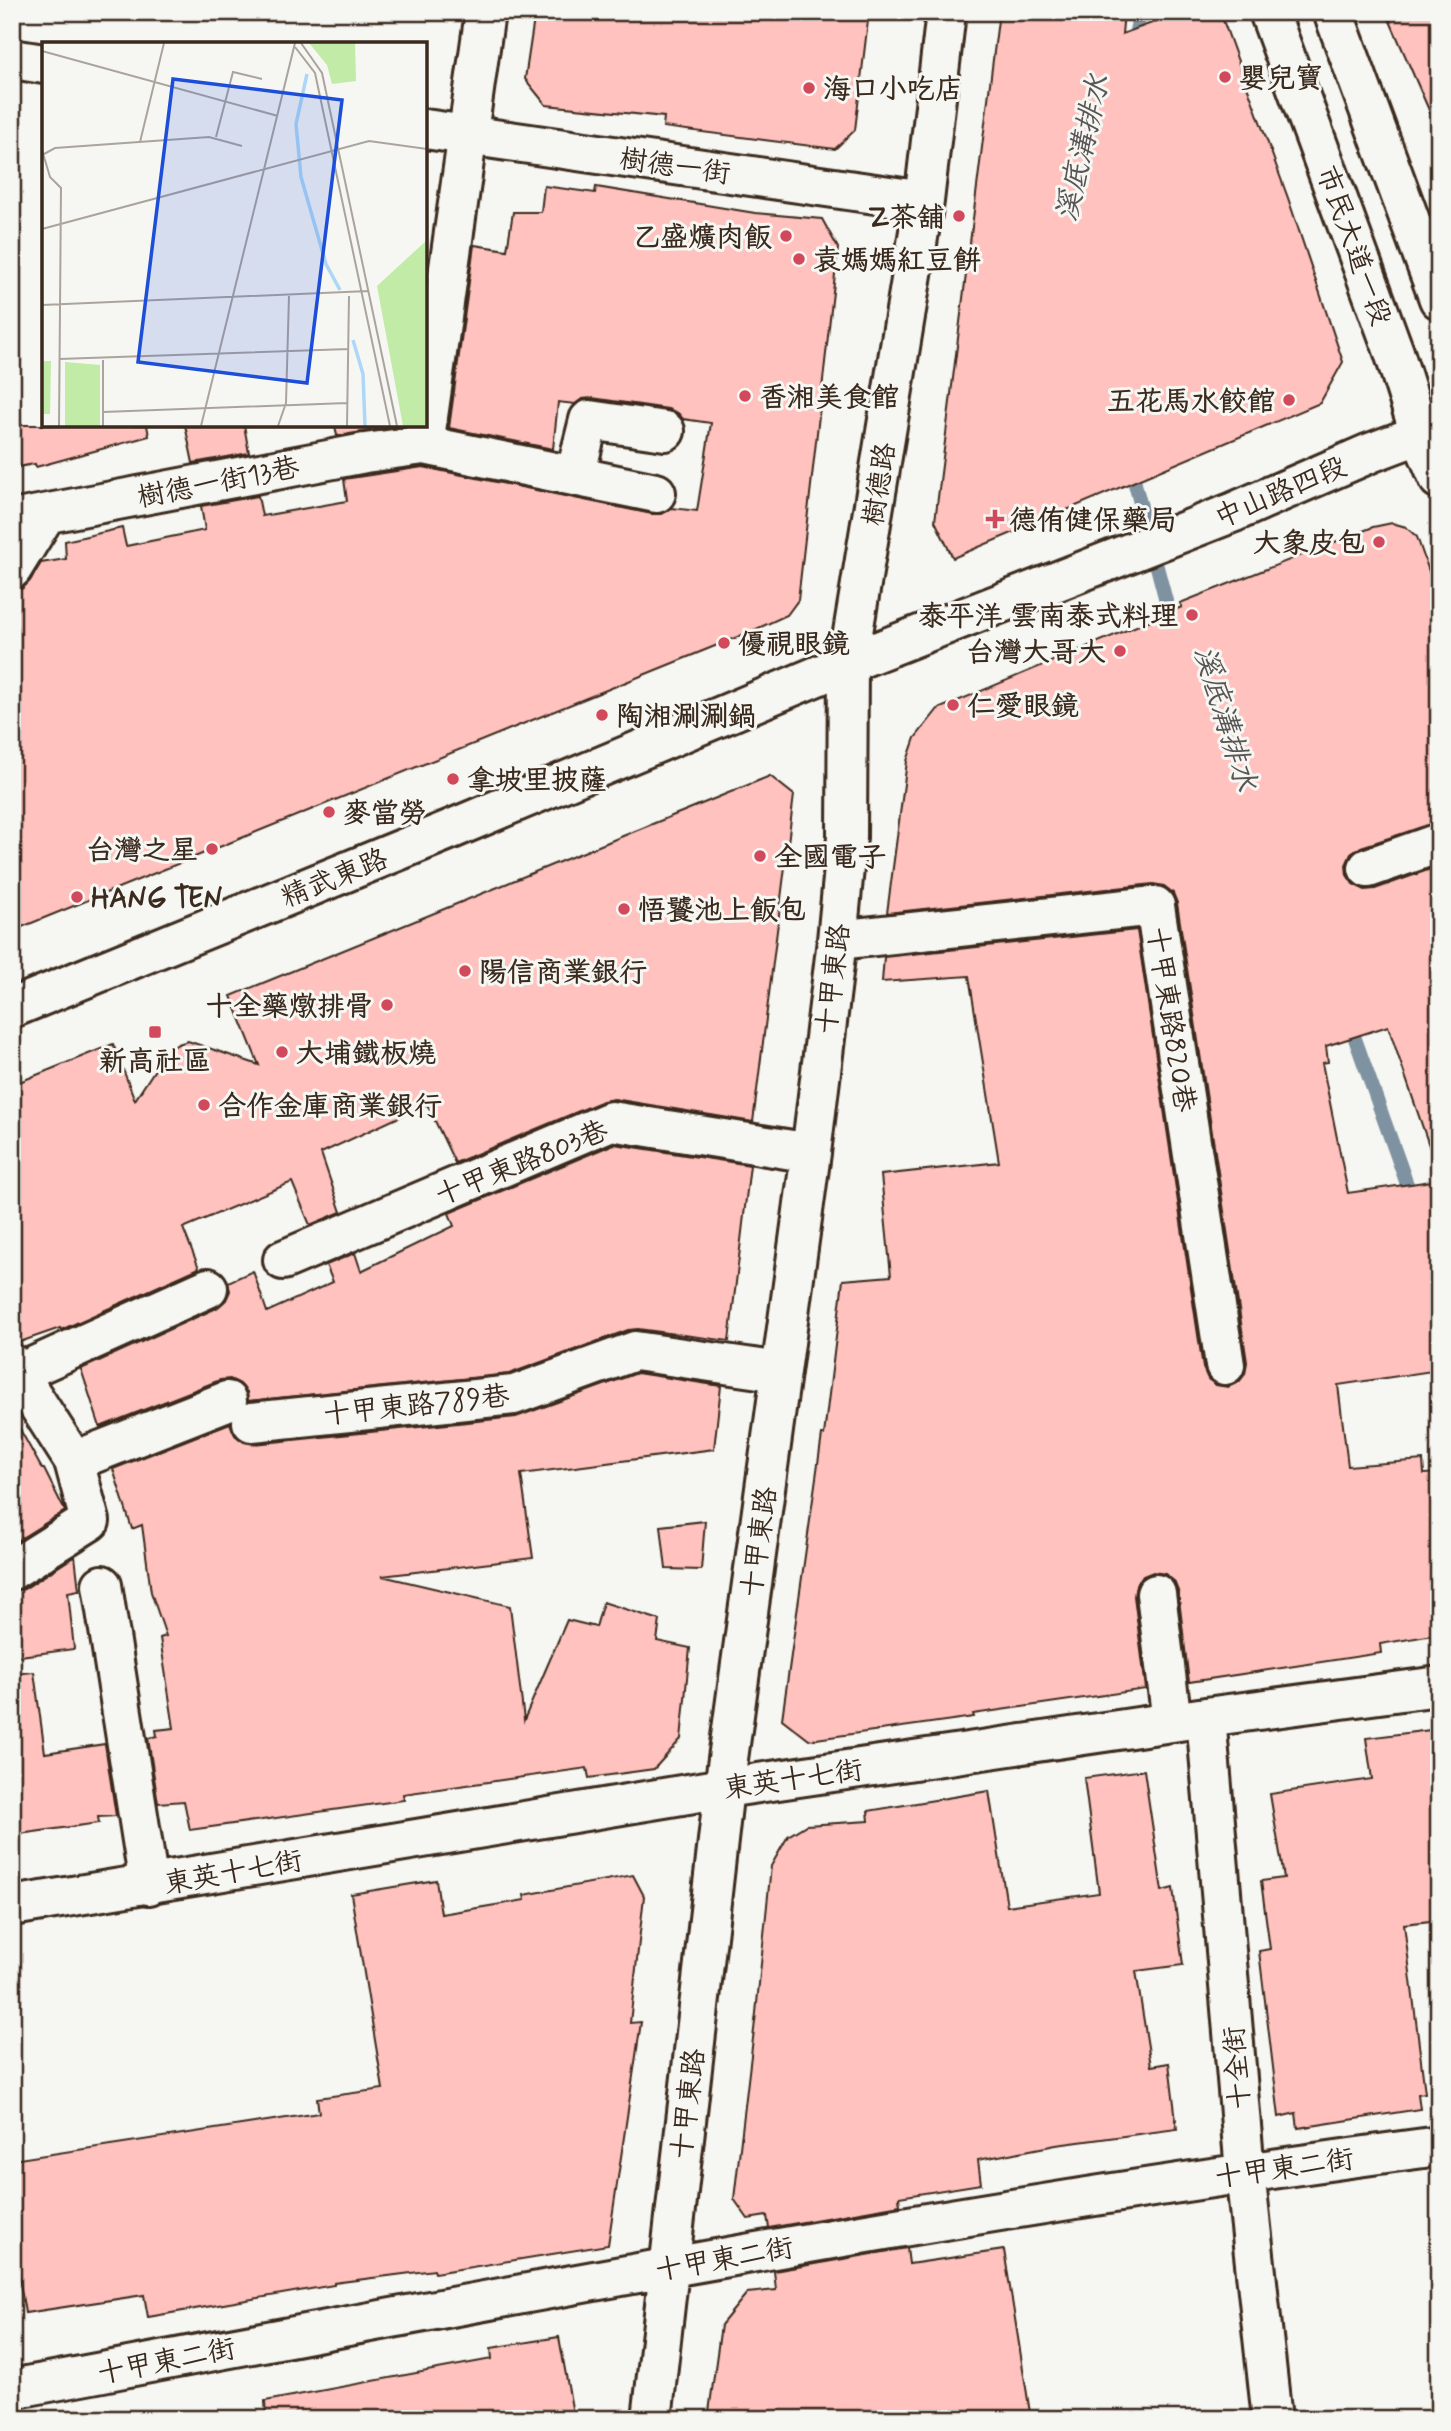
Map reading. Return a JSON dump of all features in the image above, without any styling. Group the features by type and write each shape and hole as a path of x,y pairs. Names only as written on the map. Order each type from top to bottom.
{"street":[{"path":"427,425 470,135 485,12"},
{"name":"樹德路","path":"848,663 924,201 946,12"},
{"name":"市民大道一段","path":"1269,12 1390,339 1430,430 1439,479"},
{"path":"1333,12 1439,299"},
{"path":"12,59 42,64"},
{"name":"樹德一街","path":"427,129 924,201"},
{"path":"575,477 589,420 665,431"},
{"path":"424,445 427,427"},
{"name":"中山路四段","path":"848,663 1234,512 1430,430"},
{"name":"樹德一街13巷","path":"29,517 365,453 424,445 656,493"},
{"path":"12,569 29,517"},
{"name":"十甲東路","path":"652,2419 724,1788 811,1153 837,940 847,836 848,663"},
{"name":"精武東路","path":"12,1008 454,828 848,663"},
{"path":"1368,868 1439,843"},
{"name":"十甲東路820巷","path":"837,940 1155,906 1225,1365"},
{"name":"十甲東路803巷","path":"283,1260 611,1121 811,1153"},
{"path":"12,1570 90,1521 74,1461 15,1368 208,1288"},
{"name":"十甲東路789巷","path":"74,1461 240,1411 514,1395 635,1350 781,1372"},
{"name":"東英十七街","path":"102,1584 149,1885"},
{"name":"十全街","path":"1156,1594 1189,1720 1245,2172 1272,2419"},
{"name":"東英十七街","path":"12,1906 724,1788 1439,1686"},
{"name":"十甲東二街","path":"12,2389 668,2267 1245,2172 1439,2146"}],"building":[{"path":"535,12 869,12 855,130 835,149 663,127 664,117 546,105 525,79"},
{"path":"999,12 1124,12 1122,34 1182,12 1220,12 1288,198 1343,362 1320,403 953,558 935,521"},
{"path":"1386,12 1439,12 1439,133"},
{"path":"544,186 595,193 596,187 755,213 822,219 838,248 798,600 787,615 752,631 12,931 12,593 30,581 41,563 66,559 65,541 122,528 126,546 205,530 201,506 258,496 262,516 347,501 344,479 423,467 652,514 662,514 672,508 697,511 711,423 683,419 678,413 668,409 592,398 582,399 575,404 558,402 553,449 449,428 474,245 507,250 513,212 541,212"},
{"path":"12,425 147,427 149,436 36,467 35,464 12,468"},
{"path":"185,427 244,427 249,453 193,463"},
{"path":"335,427 393,427 337,436"},
{"path":"1392,523 1406,527 1417,537 1439,600 1439,822 1361,847 1351,854 1346,865 1347,875 1353,884 1365,890 1375,889 1439,866 1439,1156 1433,1157 1388,1026 1326,1046 1328,1062 1322,1063 1348,1193 1439,1180 1439,1370 1338,1385 1348,1466 1423,1460 1424,1474 1439,1473 1439,1634 1380,1644 1381,1653 1189,1682 1178,1591 1174,1581 1165,1574 1153,1572 1143,1576 1136,1585 1134,1596 1146,1689 809,1740 782,1719 824,1435 843,1280 891,1276 881,1175 999,1162 969,976 882,982 884,957 1137,930 1203,1368 1208,1379 1216,1385 1228,1387 1239,1382 1245,1374 1247,1362 1177,903 1173,893 1164,886 1153,884 887,913 907,761 915,738 938,709 1182,607 1180,603 1373,527"},
{"path":"770,776 794,795 753,1122 614,1099 603,1101 455,1163 427,1104 321,1153 341,1212 310,1225 292,1182 183,1228 199,1268 61,1330 60,1328 17,1343 12,1342 12,1085 113,1044 135,1100 167,1051 188,1041 259,1065 231,996"},
{"path":"614,1144 750,1165 729,1341 628,1330 509,1374 248,1401 247,1392 240,1384 230,1379 220,1380 100,1427 81,1369 217,1308 226,1300 230,1291 228,1282 253,1271 267,1312 333,1282 326,1265 355,1253 361,1271 454,1226 449,1213"},
{"path":"637,1373 721,1386 714,1449 521,1474 533,1558 382,1576 510,1606 524,1720 567,1620 596,1627 603,1602 660,1620 657,1641 690,1648 681,1739 654,1769 589,1778 587,1768 403,1794 404,1800 190,1830 184,1801 158,1803 148,1738 157,1736 156,1730 174,1728 160,1638 166,1636 151,1592 142,1525 132,1529 113,1469 230,1423 235,1435 244,1442 254,1444 516,1417"},
{"path":"12,1415 65,1511 12,1544"},
{"path":"705,1521 701,1570 666,1569 661,1526"},
{"path":"75,1556 79,1590 68,1592 74,1649 12,1657 12,1592 24,1589"},
{"path":"34,1672 45,1753 105,1744 116,1816 98,1817 99,1823 12,1835 12,1674"},
{"path":"1439,1729 1439,1920 1404,1924 1425,2093 1418,2094 1420,2109 1298,2128 1296,2113 1279,2117 1259,1951 1270,1949 1261,1881 1284,1878 1270,1794 1372,1779 1366,1738"},
{"path":"1144,1770 1162,1891 1173,1888 1183,1965 1136,1971 1151,2066 1169,2063 1177,2129 1056,2145 978,2160 981,2184 899,2197 900,2205 769,2228 767,2216 748,2219 734,2199 771,1866 788,1836 806,1825 869,1821 868,1811 989,1791 1007,1906 1099,1893 1084,1778"},
{"path":"633,1875 644,1896 630,2023 641,2022 608,2245 435,2273 434,2270 334,2283 148,2317 144,2295 25,2313 12,2235 12,2160 319,2113 317,2098 383,2089 351,1894 436,1880 441,1914 525,1900 524,1895"},
{"path":"907,2248 909,2264 1004,2250 1031,2419 708,2419 721,2325 747,2293 776,2290 774,2271"},
{"path":"559,2337 574,2419 266,2419 265,2401 492,2359 491,2348"}],"waterway":[{"name":"溪底溝排水","path":"1133,45 1140,12"},
{"name":"溪底溝排水","path":"1130,465 1174,631"},
{"name":"溪底溝排水","path":"1348,1019 1413,1201"}],"place":[{"name":"嬰兒寶","path":"1225,77"},
{"name":"海口小吃店","path":"809,88"},
{"name":"Z茶舖","path":"959,216"},
{"name":"乙盛爌肉飯","path":"786,236"},
{"name":"袁媽媽紅豆餅","path":"799,259"},
{"name":"香湘美食館","path":"745,396"},
{"name":"五花馬水餃館","path":"1289,400"},
{"name":"德侑健保藥局","path":"995,519"},
{"name":"大象皮包","path":"1379,542"},
{"name":"泰平洋 雲南泰式料理","path":"1192,615"},
{"name":"優視眼鏡","path":"724,643"},
{"name":"台灣大哥大","path":"1120,651"},
{"name":"仁愛眼鏡","path":"953,705"},
{"name":"陶湘涮涮鍋","path":"602,715"},
{"name":"拿坡里披薩","path":"453,779"},
{"name":"麥當勞","path":"329,812"},
{"name":"台灣之星","path":"212,849"},
{"name":"全國電子","path":"760,856"},
{"name":"HANG TEN","path":"77,897"},
{"name":"悟饕池上飯包","path":"624,909"},
{"name":"陽信商業銀行","path":"465,971"},
{"name":"十全藥燉排骨","path":"387,1005"},
{"name":"新高社區","path":"155,1032"},
{"name":"大埔鐵板燒","path":"282,1052"},
{"name":"合作金庫商業銀行","path":"204,1105"}]}
